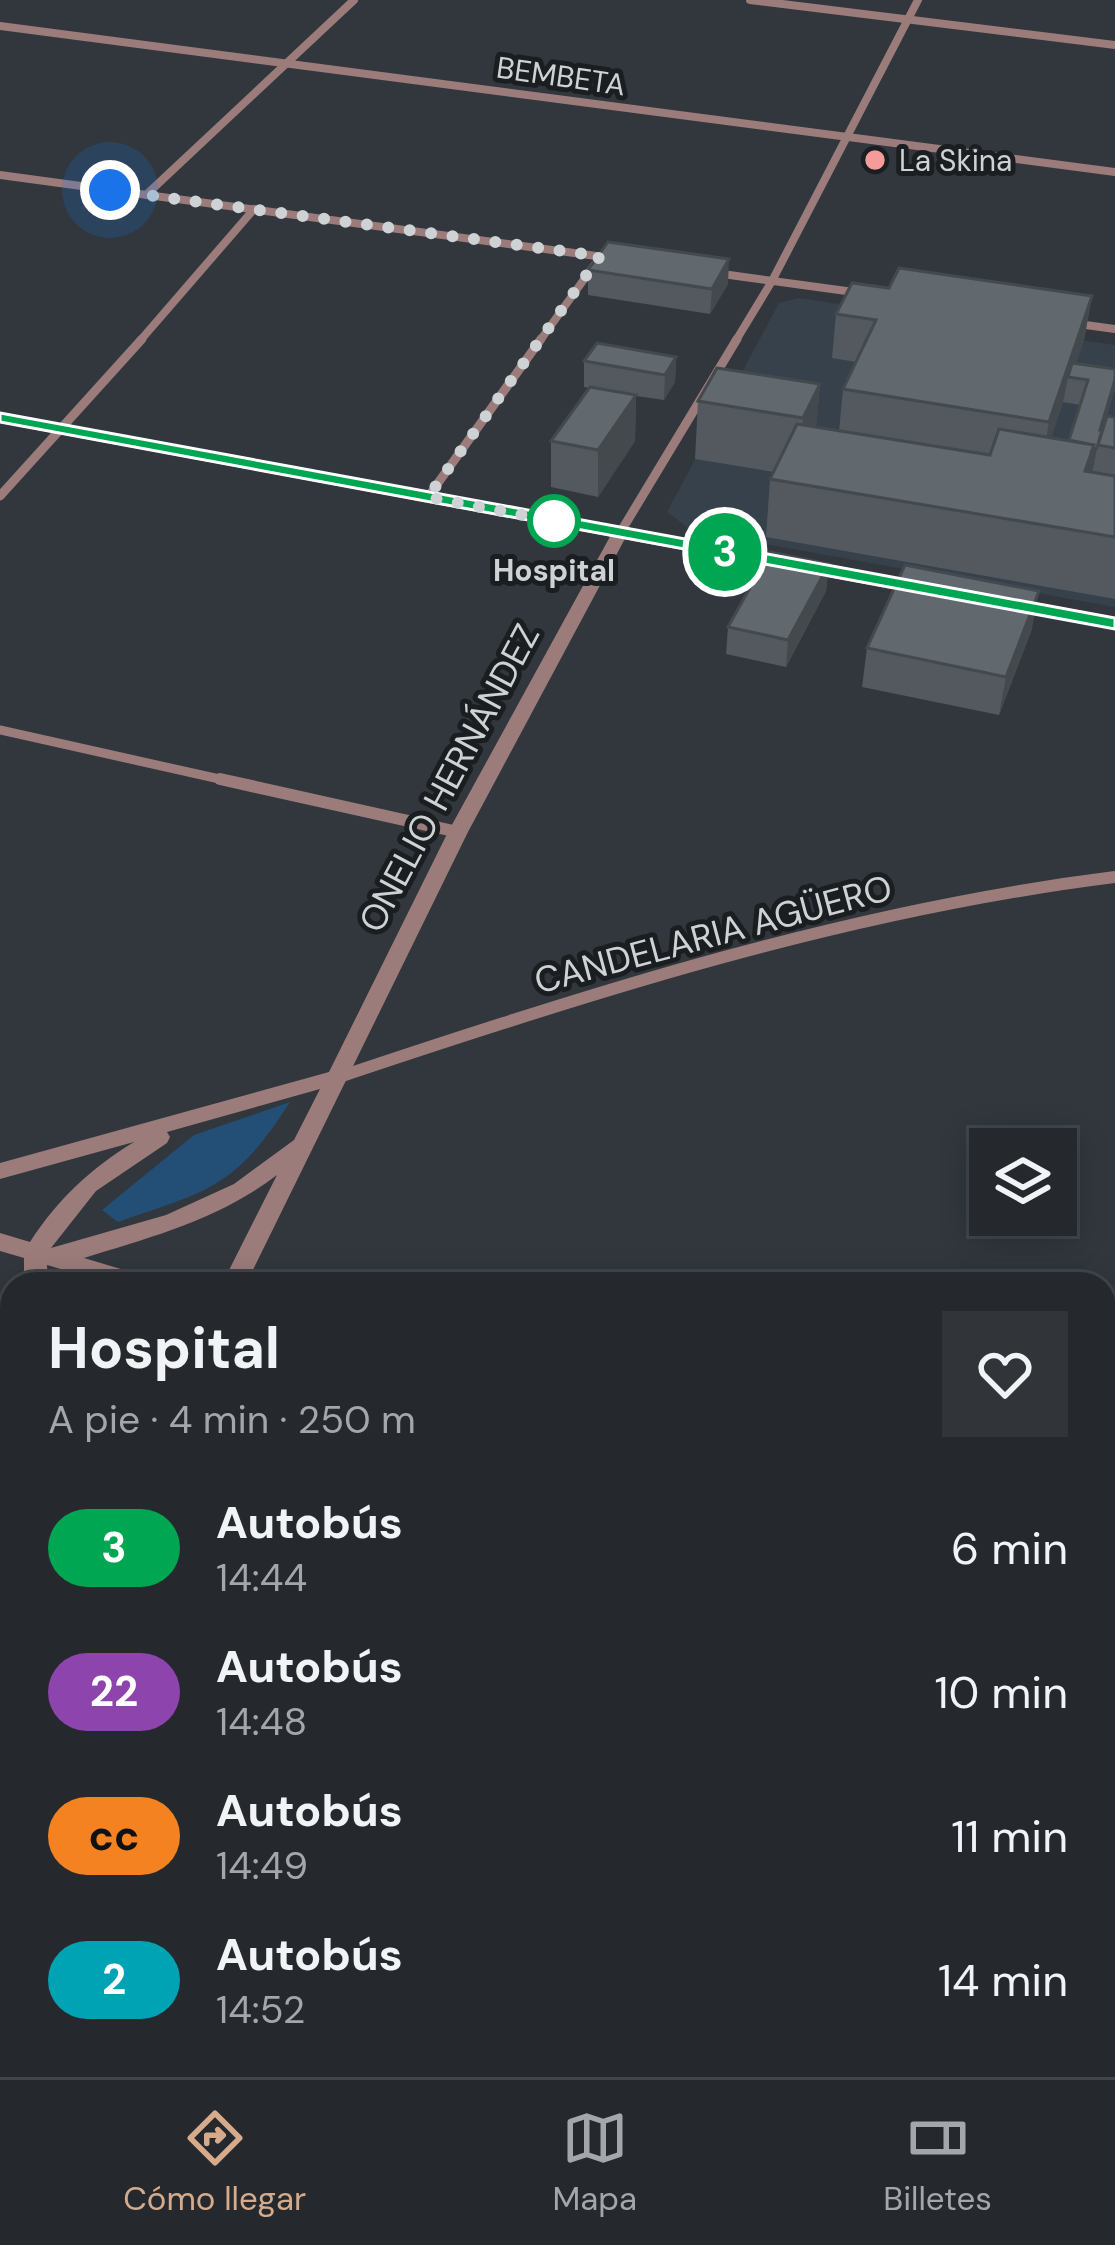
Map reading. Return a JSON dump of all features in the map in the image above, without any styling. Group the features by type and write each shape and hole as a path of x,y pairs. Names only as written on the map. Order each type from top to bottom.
{"main road":[{"path":"0,418 950,593"},
{"path":"974,598 1115,623"}],"street":[{"path":"146,195 354,0"},
{"path":"751,0 1115,45"},
{"name":"ONELIO HERNÁNDEZ","path":"240,1272 458,832 620,533 772,281 919,0"},
{"name":"BEMBETA","path":"0,26 1115,172"},
{"path":"0,175 622,259"},
{"path":"0,496 64,430 254,209"},
{"path":"428,497 600,256"},
{"path":"707,272 863,294"},
{"path":"1069,322 1115,329"},
{"path":"0,730 458,832"},
{"name":"CANDELARIA AGÜERO","path":"333,1078 599,990 988,893 1115,878"},
{"path":"0,1172 333,1078"},
{"path":"39,1272 69,1200 110,1167 181,1124"},
{"path":"44,1256 173,1222 242,1190 303,1142"},
{"path":"0,1242 101,1272"}],"shaded area":[{"path":"799,298 1115,345 1115,607 692,531 667,512 779,303"},
{"path":"290,1102 253,1153 218,1182 118,1222 102,1210 194,1135"}],"building":[{"path":"608,242 729,259 712,289 588,270"},
{"path":"899,268 1092,296 1049,422 843,389 876,320 836,314 852,283 889,288"},
{"path":"597,343 676,357 665,375 584,361"},
{"path":"1072,363 1115,369 1097,448 1092,450 1094,445 1069,440 1088,380 1068,377"},
{"path":"717,368 820,384 803,418 698,401"},
{"path":"590,387 636,395 598,450 551,441"},
{"path":"1107,416 1115,417 1115,448 1098,445"},
{"path":"797,424 990,455 999,429 1094,445 1085,471 1115,476 1115,537 770,479"},
{"path":"770,552 829,564 788,640 728,627"},
{"path":"905,565 1039,591 1006,677 867,648"}],"bus line":[{"name":"3","path":"0,418 1115,623"}],"place":[{"name":"La Skina","path":"875,160"},
{"name":"Hospital","path":"554,521"}],"route":[{"path":"110,190 600,256 428,497 554,521"}]}
